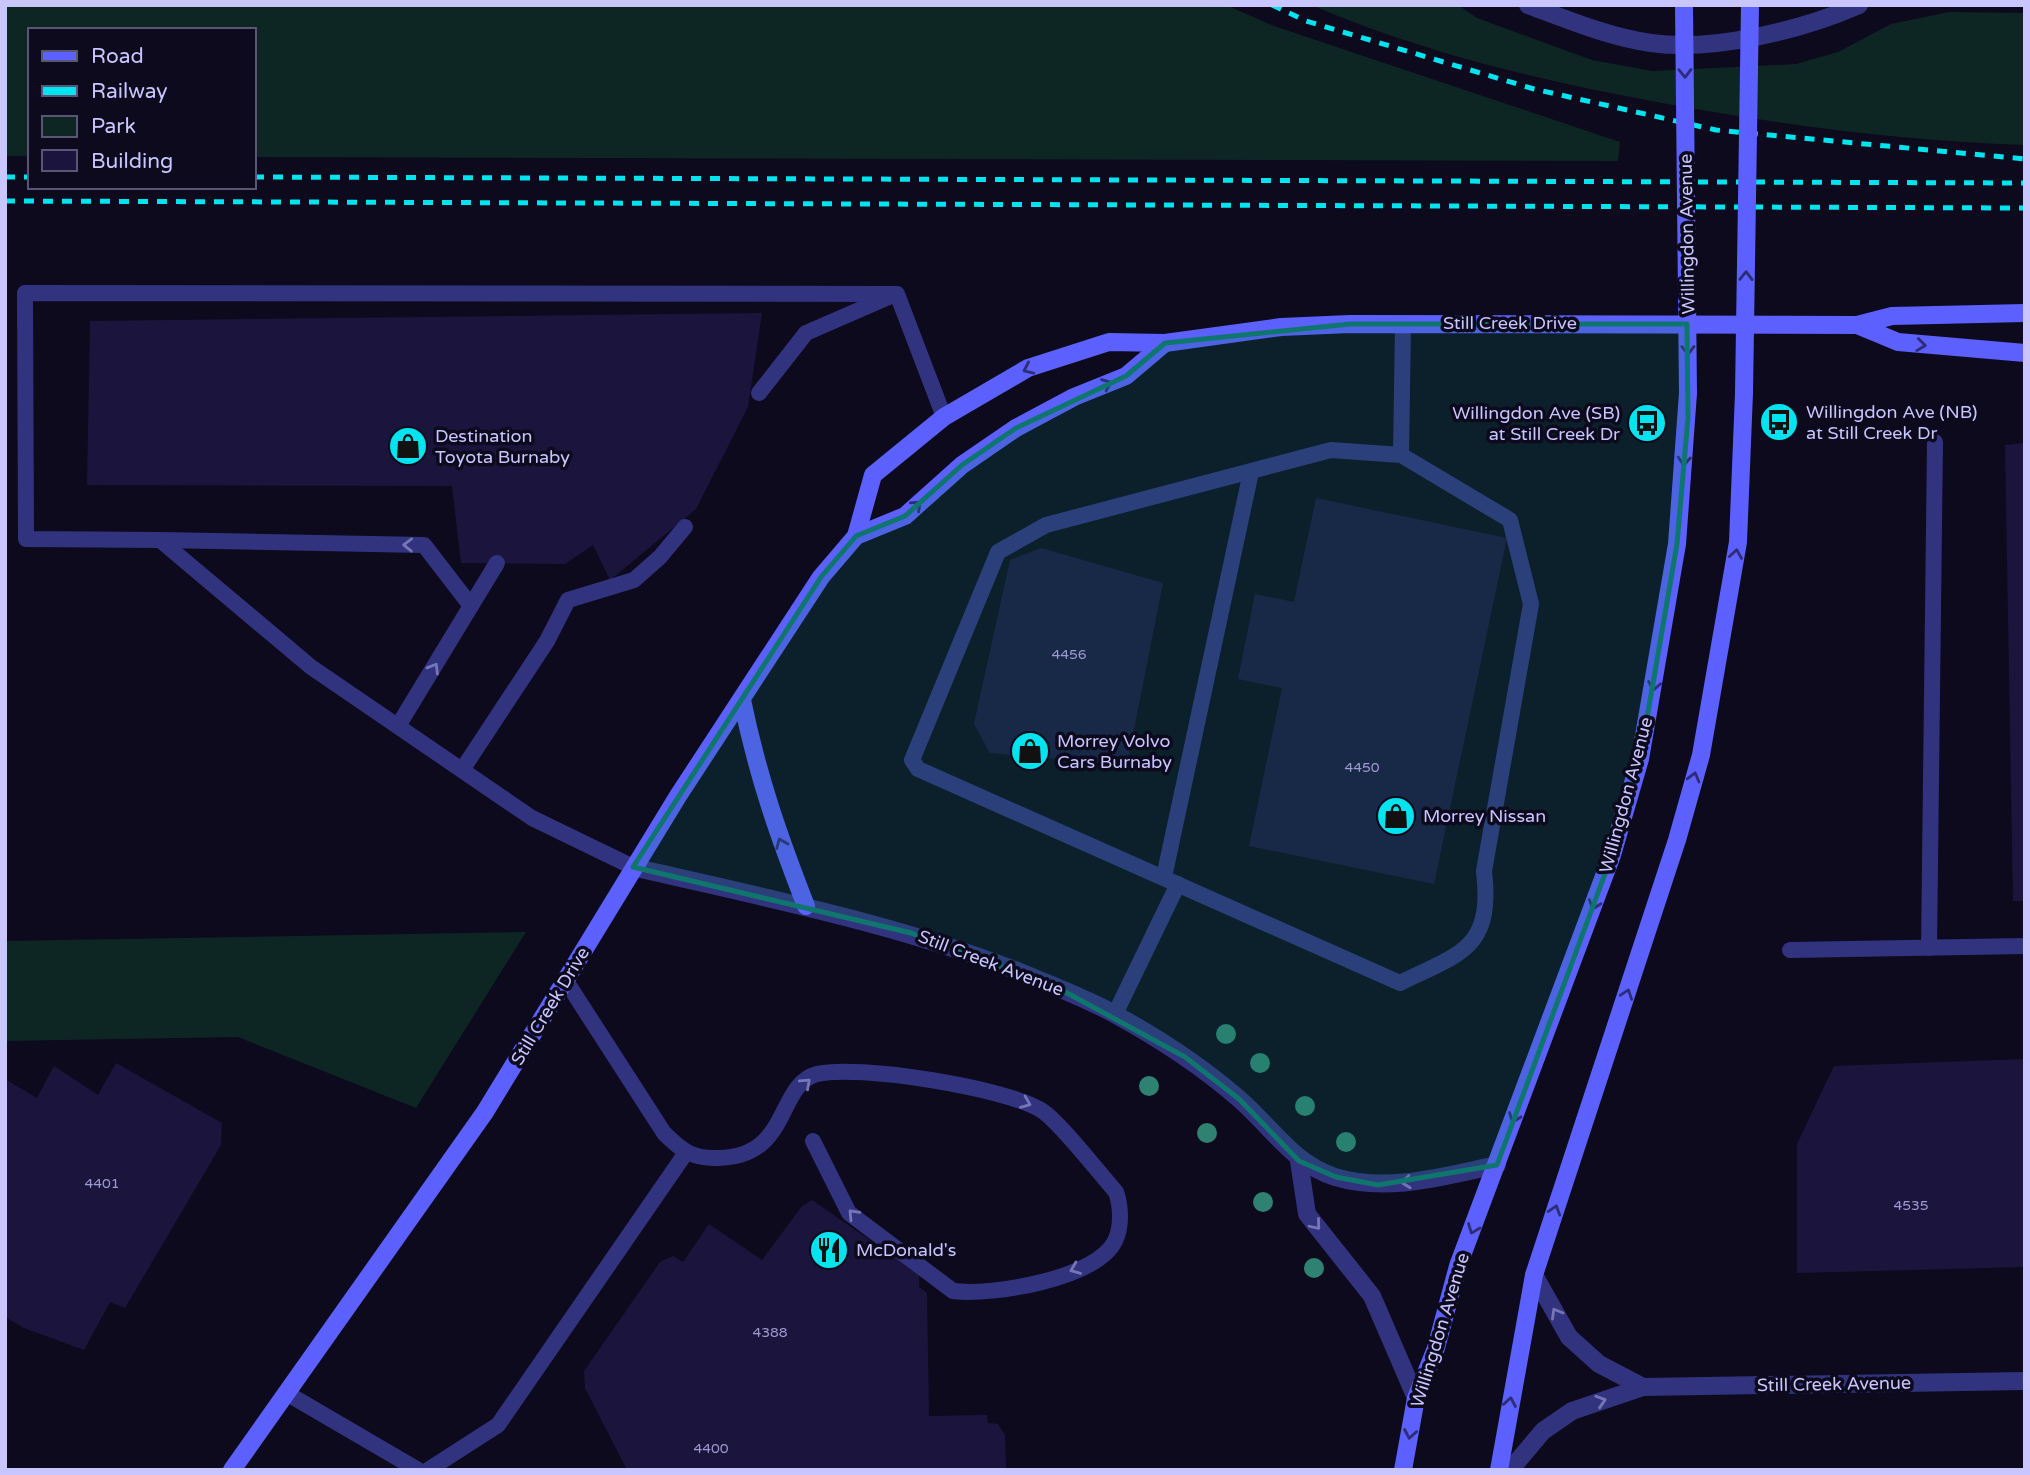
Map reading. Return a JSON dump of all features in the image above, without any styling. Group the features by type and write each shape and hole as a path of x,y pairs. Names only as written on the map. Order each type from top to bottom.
{"street":[{"path":"1528,5 1584,26 1652,43 1731,43 1831,18 1859,5"},
{"name":"Willingdon Avenue","path":"1403,1470 1416,1398 1436,1348 1458,1266 1612,855 1640,759 1677,544 1688,393 1684,5"},
{"path":"1499,1470 1534,1275 1669,865 1701,755 1738,542 1744,393 1750,5"},
{"name":"Still Creek Drive","path":"232,1470 485,1112 633,867 821,577 856,536 873,475 944,417 1028,368 1109,342 1165,343 1281,327 1403,323 1857,325 1892,316 2025,313"},
{"name":"Still Creek Drive","path":"1857,325 1898,342 2025,353"},
{"name":"Still Creek Drive","path":"856,536 905,516 962,465 1016,428 1074,397 1126,376 1165,343"},
{"path":"742,700 756,767 770,815 806,906"},
{"name":"Still Creek Avenue","path":"633,867 911,933 982,957 1115,1014 1185,1057 1239,1099 1299,1161 1336,1177 1378,1185 1421,1180 1497,1165"},
{"path":"1299,1161 1307,1214 1372,1296 1416,1398"},
{"name":"Still Creek Avenue","path":"1534,1275 1569,1337 1599,1364 1643,1387"},
{"name":"Still Creek Avenue","path":"1510,1470 1543,1431 1572,1410 1643,1387 2025,1381"}],"lane":[{"path":"471,606 424,545 26,539 25,293 897,294"},
{"path":"759,393 806,332 897,294"},
{"path":"897,294 944,417"},
{"path":"1401,455 1403,323"},
{"path":"1929,948 1935,442"},
{"path":"1331,450 1401,455 1510,520 1531,604 1484,871 1487,896 1481,929 1466,951 1400,983 918,769 912,760 912,753 998,552 1046,526 1251,472 1331,450"},
{"path":"1115,1014 1171,880 1251,472"},
{"path":"462,770 547,641 568,600 634,580 660,557 685,527"},
{"path":"160,540 312,667 532,818 633,867"},
{"path":"398,726 498,563"},
{"path":"1790,950 2025,946"},
{"path":"566,981 664,1133 685,1154 734,1158 753,1152 768,1139 805,1081 817,1074 884,1073 961,1085 1021,1100 1043,1111 1116,1192 1120,1203 1115,1241 1097,1260 1028,1286 974,1294 953,1291 849,1213 813,1141"},
{"path":"428,1470 498,1425 685,1154"},
{"path":"288,1394 418,1470"}],"highlighted area":[{"path":"1350,324 1687,324 1688,418 1677,544 1640,759 1612,855 1497,1165 1378,1185 1336,1177 1299,1161 1239,1099 1185,1057 1056,987 911,933 633,867 821,577 856,536 905,516 962,465 1016,428 1126,376 1165,343"}],"green space":[{"path":"5,5 1226,5 1274,26 1620,142 1618,161 256,157 256,28 28,28 28,156 5,156"},
{"path":"1311,5 1458,5 1477,18 1592,60 1652,71 1796,64 1838,52 1891,24 1949,12 2025,13 2025,145 1843,131 1707,111 1617,94 1484,64 1396,37"},
{"path":"526,932 416,1108 238,1037 5,1041 5,941"}],"building":[{"name":"Destination Toyota Burnaby","path":"762,313 748,407 696,509 610,580 593,545 565,564 461,563 452,486 87,485 90,321"},
{"path":"2025,443 2025,901 2013,901 2005,445"},
{"path":"1316,498 1507,538 1434,884 1249,846 1282,688 1238,679 1255,594 1294,602"},
{"path":"1041,548 1163,583 1127,765 990,753 974,724 1010,560"},
{"path":"2025,1059 2025,1267 1797,1273 1797,1144 1834,1066"},
{"path":"116,1063 222,1123 221,1145 125,1308 110,1302 84,1350 24,1328 5,1317 5,1079 37,1098 54,1066 98,1095"},
{"path":"812,1200 919,1274 919,1287 927,1293 929,1416 987,1415 988,1423 998,1424 1005,1435 1006,1470 627,1470 585,1388 584,1371 660,1262 673,1256 683,1262 709,1224 762,1260 802,1206"}],"railway":[{"path":"1272,5 1306,21 1534,89 1716,130 2025,159"},
{"path":"5,177 28,177"},
{"path":"256,177 2025,183"},
{"path":"5,201 2025,208"}],"place":[{"name":"Willingdon Ave (NB) at Still Creek Dr","path":"1779,422"},
{"name":"Willingdon Ave (SB) at Still Creek Dr","path":"1647,423"},
{"name":"Destination Toyota Burnaby","path":"408,446"},
{"name":"Morrey Volvo Cars Burnaby","path":"1030,751"},
{"name":"Morrey Nissan","path":"1396,816"},
{"name":"McDonald's","path":"829,1250"}]}
